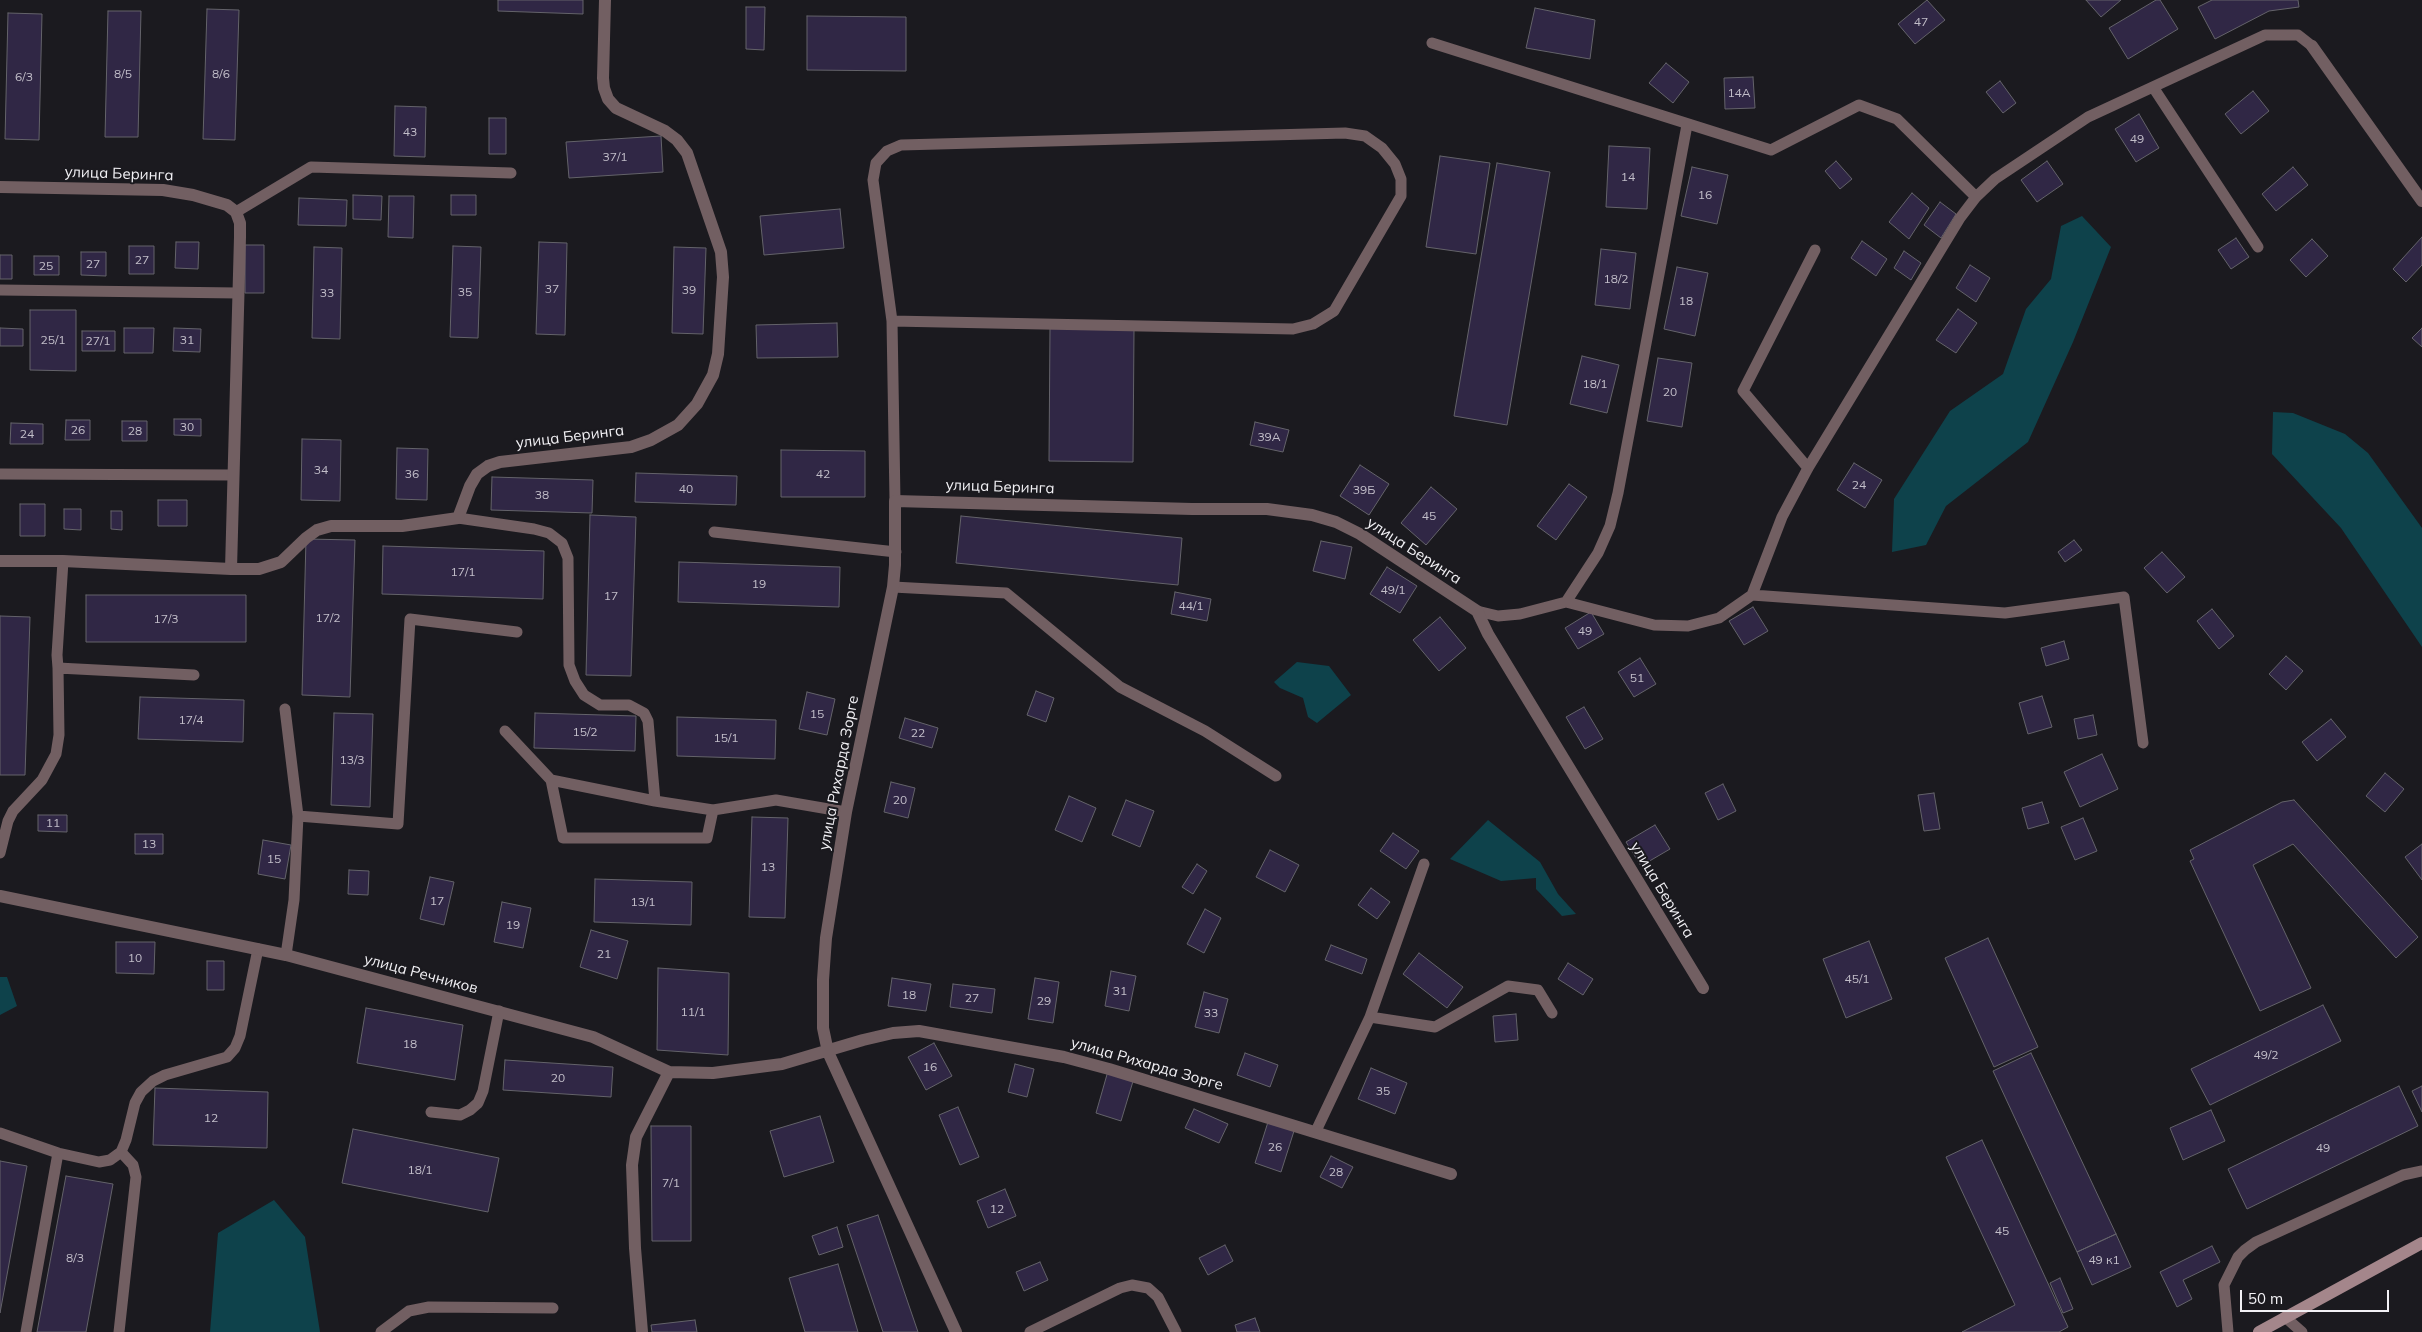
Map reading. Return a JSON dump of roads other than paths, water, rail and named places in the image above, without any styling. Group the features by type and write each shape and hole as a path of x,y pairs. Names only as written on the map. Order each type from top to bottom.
{"main road":[{"path":"2259,1332 2422,1244"}],"street":[{"name":"улица Беринга","path":"458,518 470,486 478,474 488,466 500,462 631,447 651,440 678,424 698,404 713,375 718,354 723,277 721,252 687,153 677,140 665,131 616,108 608,99 603,83 605,0"},
{"path":"2312,46 2422,201"},
{"name":"улица Беринга","path":"0,187 163,190 192,195 227,205 236,212"},
{"path":"231,569 240,230 236,212"},
{"name":"улица Беринга","path":"895,500 1192,509 1267,509 1312,515 1336,522 1360,534 1477,611 1488,634 1703,988"},
{"name":"улица Рихарда Зорге","path":"895,500 896,552 893,588 846,812 826,938 823,980 823,1028 828,1052 956,1332"},
{"path":"0,561 63,561 259,569 281,562 317,530 331,526 402,526 458,518"},
{"name":"улица Речников","path":"0,896 286,955 499,1011 594,1037 669,1072 713,1072 782,1064 828,1052"},
{"name":"улица Рихарда Зорге","path":"828,1052 893,1033 919,1032 1064,1057 1316,1131 1451,1174"},
{"path":"642,1332 635,1248 632,1165 636,1137 669,1072"}],"lane":[{"path":"1477,611 1498,616 1520,614 1566,602 1654,625 1688,626 1718,618 1752,595 1782,517 1808,468 1960,218 1976,197 1995,179 2088,117 2265,36 2298,35 2312,46"},
{"path":"1432,43 1771,150 1859,104 1897,119 1976,197"},
{"path":"2153,87 2258,247"},
{"path":"1566,602 1598,553 1610,526 1618,493 1687,125"},
{"path":"892,321 1293,329 1313,324 1334,311 1401,196 1401,179 1395,164 1382,148 1365,136 1345,133 901,144 887,151 876,163 873,180 892,321 895,500"},
{"path":"236,212 311,167 511,173"},
{"path":"1808,468 1744,391 1815,250"},
{"path":"0,290 238,293"},
{"path":"0,474 232,475"},
{"path":"458,518 534,529 549,533 562,543 568,558 569,665 575,681 584,695 600,705 629,705 644,713 648,721 654,801"},
{"path":"714,532 896,552"},
{"path":"0,853 8,821 13,811 42,780 56,754 59,735 57,655 63,561"},
{"path":"893,588 1006,593 1120,687 1205,731 1276,776"},
{"path":"1752,595 2005,613 2124,597 2142,743"},
{"path":"298,816 398,824 410,618 517,632"},
{"path":"58,668 194,675"},
{"path":"286,709 298,816 294,900 286,955"},
{"path":"505,730 551,780 563,838 707,838 713,810"},
{"path":"551,780 654,801 713,810 776,800 846,812"},
{"path":"1316,1131 1370,1016 1424,864"},
{"path":"0,1133 58,1153 99,1162 110,1160 121,1152 126,1140 135,1103 141,1092 153,1081 165,1075 227,1056 235,1048 240,1036 258,949"},
{"path":"1370,1016 1435,1027 1508,986 1538,990 1552,1013"},
{"path":"431,1112 460,1115 478,1103 483,1091 499,1011"},
{"path":"119,1332 136,1177 133,1165 121,1152"},
{"path":"26,1332 58,1153"},
{"path":"2228,1332 2224,1285 2238,1257 2245,1250 2256,1242 2403,1174 2422,1171"},
{"path":"1030,1332 1120,1288 1132,1285 1148,1288 1158,1297 1176,1332"},
{"path":"381,1332 409,1311 429,1307 553,1308"},
{"path":"2285,1317 2302,1332"}],"water":[{"path":"2082,216 2111,247 2073,342 2028,442 1946,506 1926,545 1892,552 1894,499 1950,411 2003,374 2026,309 2051,279 2061,226"},
{"path":"2273,412 2293,413 2345,434 2368,453 2422,528 2422,647 2341,528 2272,454"},
{"path":"1297,662 1329,666 1351,695 1317,723 1308,717 1303,698 1280,688 1274,682"},
{"path":"1488,820 1540,862 1558,894 1576,914 1562,916 1536,889 1536,878 1501,881 1450,859"},
{"path":"0,977 7,977 17,1006 0,1015"},
{"path":"274,1200 305,1237 320,1332 210,1332 218,1233"}]}
